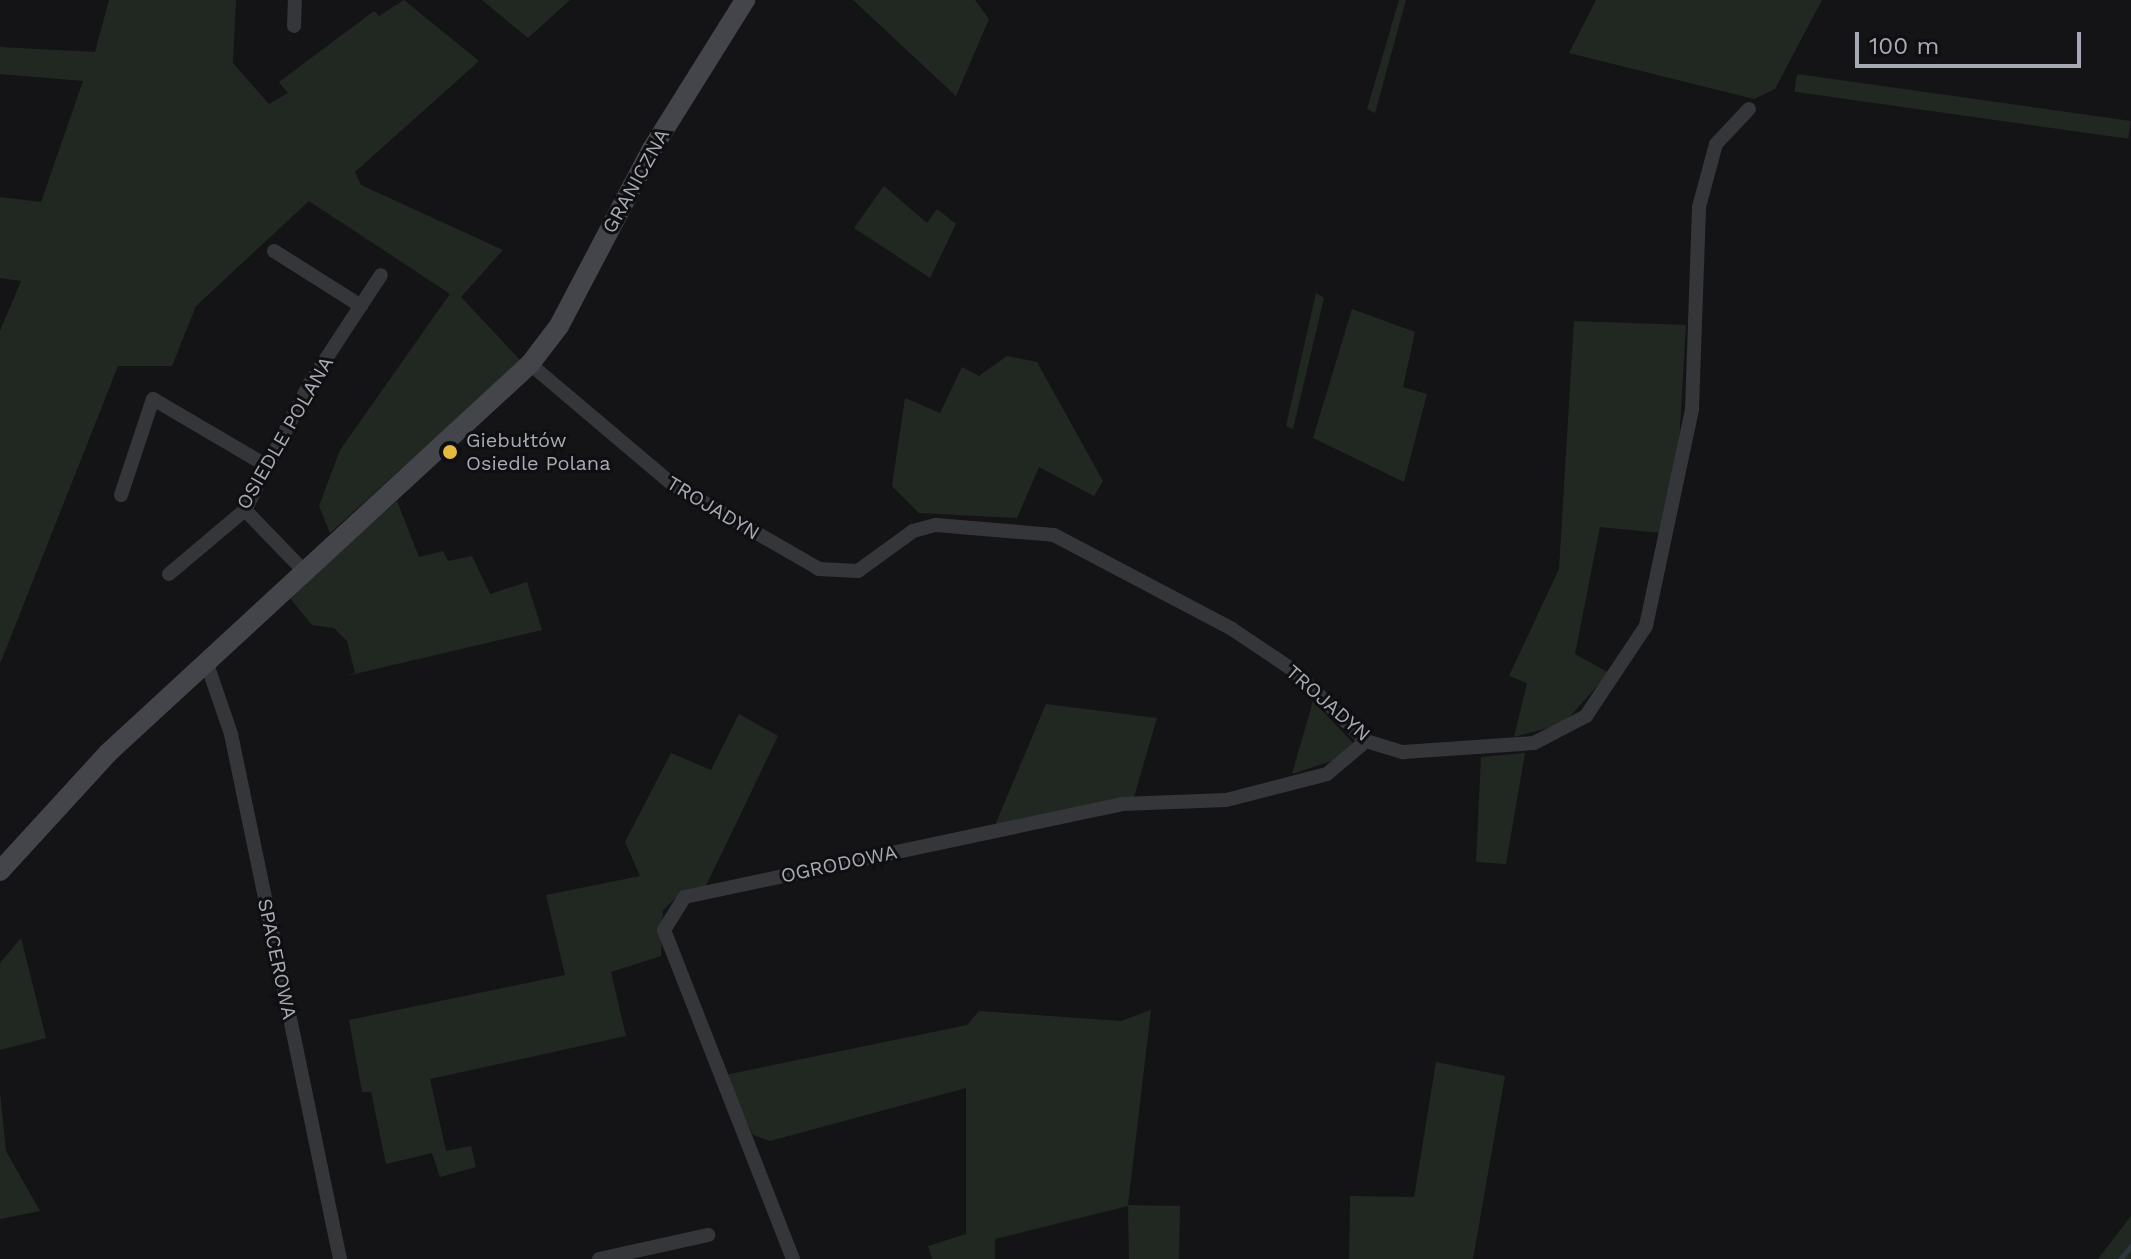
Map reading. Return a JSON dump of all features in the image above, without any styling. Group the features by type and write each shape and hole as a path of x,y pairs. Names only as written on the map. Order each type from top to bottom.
{"street":[{"path":"294,26 295,0"},
{"name":"GRANICZNA","path":"0,871 87,773 530,364 559,326 652,149 745,0"},
{"name":"TROJADYN","path":"530,364 672,484 819,569 858,571 913,531 936,525 1054,535 1232,629 1293,670 1366,741 1403,752 1545,740 1586,716 1626,663 1646,626 1692,409 1699,207 1716,144 1749,109"},
{"path":"274,251 361,306"},
{"name":"OSIEDLE POLANA","path":"169,574 245,510 310,383 381,275"},
{"path":"121,495 153,399 267,466"},
{"path":"245,510 304,571"},
{"name":"SPACEROWA","path":"206,661 231,734 340,1259"},
{"name":"OGRODOWA","path":"793,1259 664,930 685,897 1122,804 1226,800 1327,774 1366,741"},
{"path":"599,1259 708,1235"}],"shaded area":[{"path":"109,0 236,0 233,63 269,104 288,93 279,82 374,11 379,16 404,0 479,61 355,172 361,185 503,250 461,297 521,361 330,533 319,506 340,450 450,294 309,201 196,306 172,366 118,366 0,664 0,331 21,281 0,278 0,197 41,202 83,81 0,74 0,47 95,52"},
{"path":"482,0 570,0 528,38"},
{"path":"853,0 975,0 989,19 956,96"},
{"path":"1399,0 1406,0 1375,113 1367,109"},
{"path":"1596,0 1822,0 1775,89 1754,99 1569,53"},
{"path":"1797,74 2131,121 2128,139 1794,92"},
{"path":"884,186 927,223 937,209 956,224 930,278 854,228"},
{"path":"1316,293 1324,298 1293,429 1286,426"},
{"path":"1352,309 1415,332 1403,387 1427,394 1404,482 1313,438"},
{"path":"1574,321 1686,325 1678,462 1661,533 1600,527 1575,654 1609,673 1563,724 1514,737 1527,683 1509,676 1559,569"},
{"path":"1007,356 1037,362 1103,481 1094,496 1039,467 1017,518 919,513 892,486 905,398 940,413 962,367 979,376"},
{"path":"397,501 419,557 443,551 448,561 472,556 490,594 527,582 542,630 346,676 355,673 347,641 334,628 312,625 289,597"},
{"path":"1313,701 1353,743 1340,758 1292,774"},
{"path":"1046,704 1157,718 1134,797 995,825"},
{"path":"739,714 778,736 705,888 678,896 663,910 661,956 611,972 626,1036 430,1079 446,1151 471,1146 476,1167 440,1177 432,1153 386,1164 371,1092 362,1092 349,1020 565,975 546,895 640,876 625,842 671,753 711,770"},
{"path":"1525,753 1506,864 1476,862 1481,757"},
{"path":"21,938 46,1038 0,1050 0,963"},
{"path":"1151,1010 1128,1205 1180,1206 1179,1259 1129,1259 1128,1206 995,1239 995,1259 932,1259 928,1246 966,1234 966,1088 770,1141 753,1135 725,1075 967,1025 979,1011 1121,1021"},
{"path":"1436,1062 1505,1076 1473,1259 1349,1259 1350,1196 1414,1197"},
{"path":"0,1092 6,1151 40,1211 0,1219"},
{"path":"2131,1216 2131,1259 2098,1259"}],"waterway":[{"path":"2120,1259 2131,1246"}],"place":[{"name":"Giebułtów Osiedle Polana","path":"450,452"}]}
